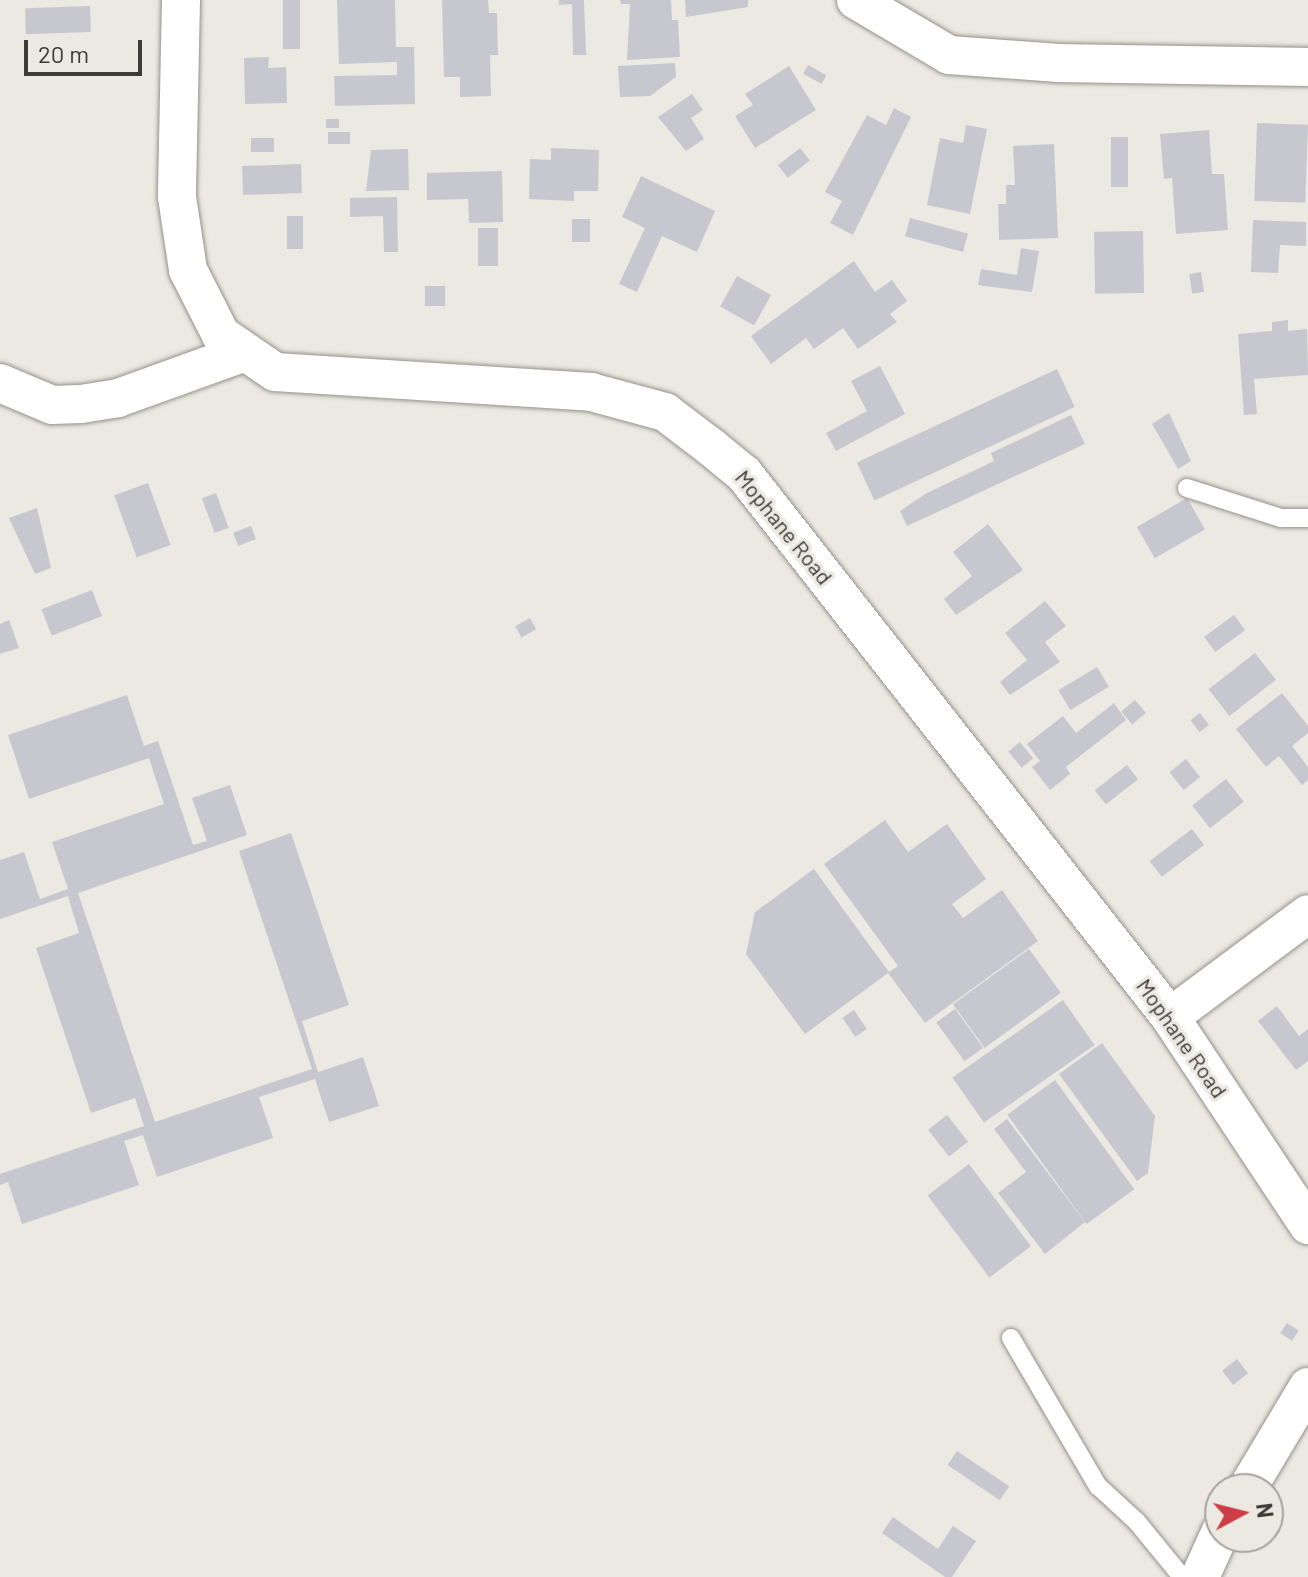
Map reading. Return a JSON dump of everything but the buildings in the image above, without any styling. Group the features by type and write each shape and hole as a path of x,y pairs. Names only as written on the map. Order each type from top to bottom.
{"street":[{"name":"Mophane Road","path":"181,0 177,197 188,270 221,335 275,372 591,392 665,412 744,474 1170,1017 1308,1225"},
{"path":"856,0 949,55 1059,63 1308,67"},
{"path":"0,383 52,405 81,404 118,398 245,352"},
{"path":"1170,1017 1308,914"},
{"path":"1257,1473 1308,1387"},
{"path":"1200,1577 1211,1553"}],"lane":[{"path":"1187,488 1281,518 1308,518"},
{"path":"1011,1338 1098,1486 1137,1522 1182,1577"}]}
